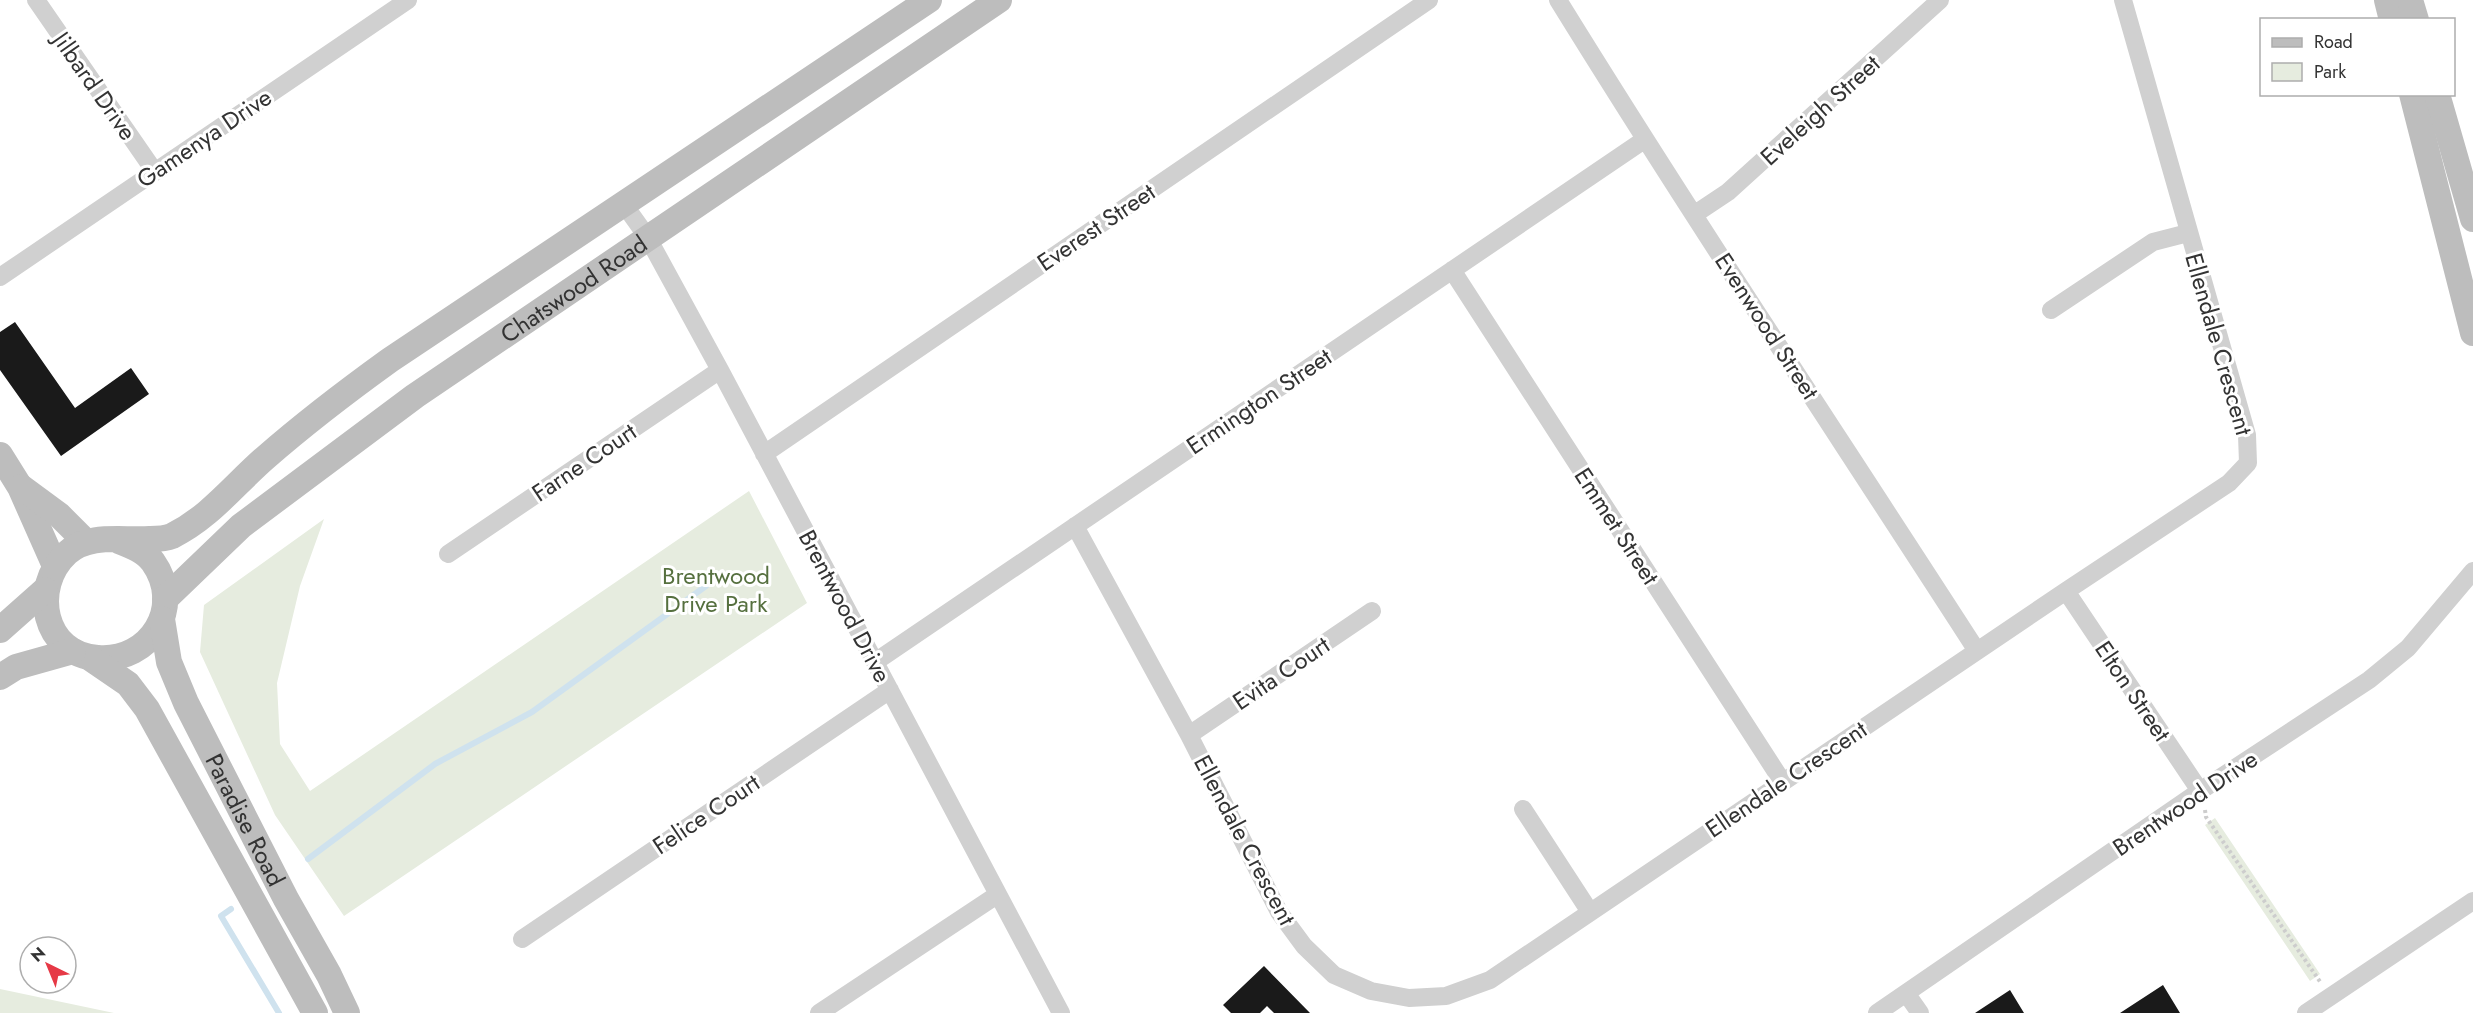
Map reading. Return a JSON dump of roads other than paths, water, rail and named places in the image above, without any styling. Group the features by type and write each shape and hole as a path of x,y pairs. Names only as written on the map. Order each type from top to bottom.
{"main road":[{"name":"Chatswood Road","path":"86,542 103,539 119,541 169,538 201,519 313,416 390,360 929,0"},
{"name":"Chatswood Road","path":"0,677 16,667 82,654 112,659 134,652 151,638 164,609 242,526 415,396 999,0"},
{"path":"2387,0 2392,18"},
{"path":"2410,0 2415,18"},
{"path":"2413,96 2473,333"},
{"path":"2438,96 2473,219"},
{"path":"0,455 20,487 55,566"},
{"path":"20,487 59,515 86,542 69,551 55,566 45,590 45,608 50,625 59,639 82,654"},
{"name":"Chatswood Road","path":"119,541 138,548 152,562 162,579 164,609"},
{"path":"0,630 45,590"},
{"name":"Paradise Road","path":"164,609 169,662 186,704 347,1013"},
{"name":"Paradise Road","path":"82,654 128,684 147,709 315,1013"}],"street":[{"name":"Jilbard Drive","path":"36,0 155,172"},
{"name":"Gamenya Drive","path":"0,277 155,172 384,6 408,0"},
{"name":"Everest Street","path":"764,454 1429,0"},
{"name":"Evenwood Street","path":"1558,0 1644,140 1695,214 1977,651"},
{"name":"Eveleigh Street","path":"1695,214 1728,192 1940,0"},
{"name":"Ellendale Crescent","path":"1075,526 1189,735 1279,912 1304,946 1334,975 1380,993 1410,998 1446,996 1490,980 1782,781 2229,483 2248,463 2247,435 2123,0"},
{"name":"Ermington Street","path":"875,662 1644,140"},
{"name":"Brentwood Drive","path":"622,203 648,238 720,370 1060,1013"},
{"path":"2051,310 2153,242 2188,233"},
{"name":"Emmet Street","path":"1452,270 1782,781"},
{"name":"Farne Court","path":"448,554 720,370"},
{"name":"Brentwood Drive","path":"1877,1013 2200,791 2369,680 2408,648 2473,571"},
{"name":"Elton Street","path":"2066,591 2200,791"},
{"name":"Evita Court","path":"1189,735 1372,611"},
{"name":"Felice Court","path":"522,939 890,690"},
{"path":"1522,809 1590,912"},
{"path":"819,1013 997,895"},
{"path":"2306,1013 2473,902"},
{"path":"1906,993 1920,1013"}],"waterway":[{"path":"308,859 435,764 532,712 706,586"},
{"path":"231,909 221,916 279,1013"}],"park label":[{"name":"Brentwood Drive Park","path":"716,589"}]}
